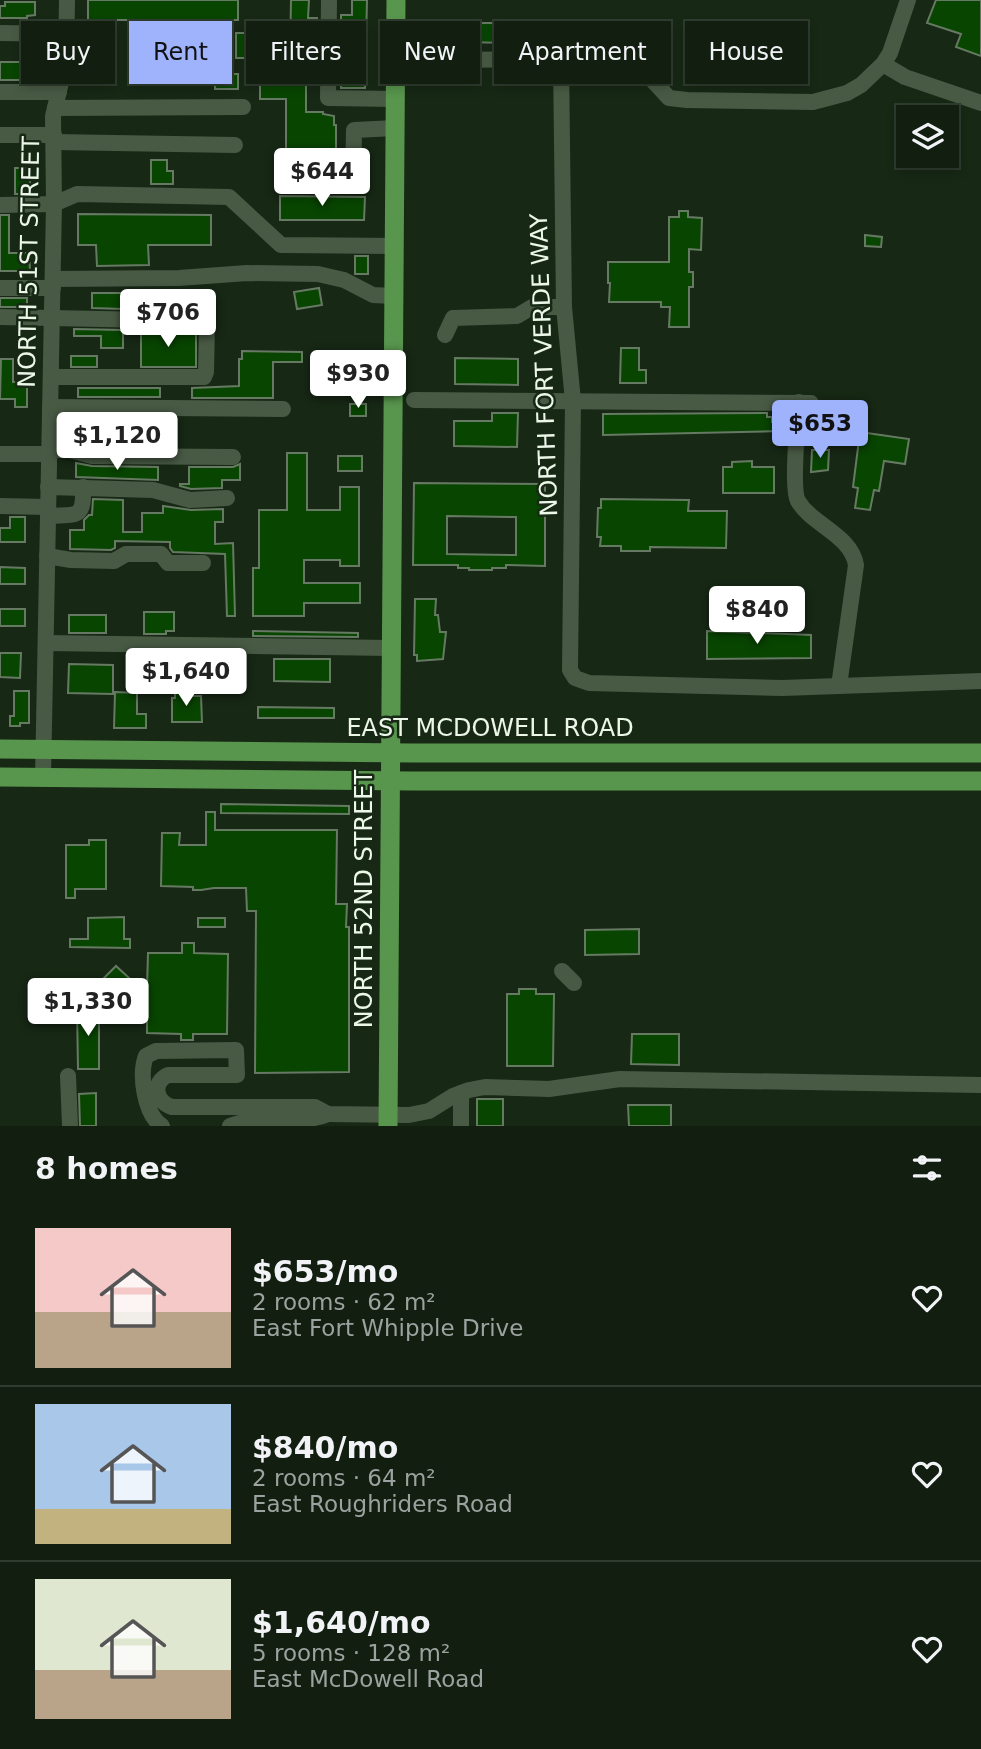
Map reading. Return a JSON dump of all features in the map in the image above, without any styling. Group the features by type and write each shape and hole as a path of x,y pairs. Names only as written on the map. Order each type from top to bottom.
{"main road":[{"name":"NORTH 52ND STREET","path":"396,0 396,21"},
{"name":"NORTH 52ND STREET","path":"388,1120 396,84"},
{"name":"EAST MCDOWELL ROAD","path":"0,749 389,753 981,753"},
{"path":"0,777 389,781 981,781"}],"street":[{"name":"NORTH 51ST STREET","path":"66,0 66,21"},
{"path":"329,0 328,98 396,99"},
{"path":"655,84 668,98 813,102 847,93 861,85 883,64 890,53 908,0"},
{"path":"0,33 21,33"},
{"path":"883,64 905,77 981,103"},
{"name":"NORTH 51ST STREET","path":"43,778 54,139 61,84"},
{"name":"NORTH FORT VERDE WAY","path":"561,84 564,307 573,401 569,670 575,678 589,683 839,687"},
{"path":"0,92 57,100 243,107"},
{"path":"353,184 354,130 396,128"},
{"path":"0,135 235,145"},
{"path":"0,205 54,204 77,194 229,197 281,245 395,246"},
{"path":"0,288 247,273 318,274 344,280 373,295 394,296"},
{"path":"444,335 453,318 517,316 532,307 564,307"},
{"path":"0,317 202,321 207,325 204,377 51,377"},
{"path":"414,400 805,403 796,492 799,502 852,551 856,565 839,687 981,681"},
{"path":"50,407 283,409"},
{"path":"0,454 70,450 92,456 233,457"},
{"path":"48,487 153,489 190,500 227,498"},
{"path":"0,506 76,513 83,507 83,487"},
{"path":"47,556 71,560 114,561 126,554 161,554 168,563 203,564"},
{"path":"46,643 390,648"},
{"path":"562,971 574,983"},
{"path":"162,1126 150,1113 142,1067 146,1056 156,1051 236,1050 237,1075 168,1075 162,1078 157,1086 159,1097 172,1107 315,1107 328,1114 388,1120 429,1111 461,1093 485,1087 549,1088 605,1080 648,1078 981,1085"},
{"path":"68,1076 70,1126"},
{"path":"461,1093 461,1126"},
{"path":"168,1126 172,1107"},
{"path":"230,1126 254,1121 316,1121 328,1114"}],"building":[{"path":"88,0 238,0 238,20 88,21"},
{"path":"291,0 309,0 308,18 317,18 317,21 291,21"},
{"path":"352,0 367,0 366,44 366,21 341,21 341,15 352,15"},
{"path":"936,0 981,0 981,56 956,47 961,34 927,23"},
{"path":"5,2 35,2 35,15 27,18 0,18 0,6 5,6"},
{"path":"480,23 494,23 494,43 480,42"},
{"path":"236,33 246,33 246,58 236,58"},
{"path":"0,62 21,62 21,80 0,80"},
{"path":"232,74 238,74 238,89 215,89 215,84 232,84"},
{"path":"260,84 316,84 306,85 306,112 323,112 334,116 336,158 286,156 286,99 260,99"},
{"path":"341,84 365,84 365,88 341,88"},
{"path":"151,160 167,160 167,171 173,171 173,184 151,184"},
{"path":"15,168 30,168 30,194 15,194"},
{"path":"280,196 365,197 364,220 280,220"},
{"path":"679,211 688,211 688,217 702,218 701,250 689,249 689,272 693,272 693,287 689,287 689,327 669,327 670,307 661,307 661,302 609,302 608,262 669,262 669,217 679,217"},
{"path":"78,214 211,215 211,245 148,245 149,265 97,266 96,245 78,245"},
{"path":"0,215 9,215 9,253 29,253 30,271 0,271"},
{"path":"865,235 882,237 881,247 865,246"},
{"path":"355,256 368,256 368,274 355,274"},
{"path":"319,288 322,305 297,309 294,292"},
{"path":"92,293 123,293 123,309 92,308"},
{"path":"140,296 171,297 171,310 140,309"},
{"path":"0,298 27,298 27,307 0,307"},
{"path":"74,329 123,330 123,348 101,348 101,336 74,336"},
{"path":"141,330 196,331 196,367 141,367"},
{"path":"621,348 639,348 639,370 646,370 646,383 620,383"},
{"path":"242,351 302,352 302,362 273,362 273,398 192,398 192,388 239,386 239,359 242,359"},
{"path":"71,356 97,356 97,367 71,367"},
{"path":"455,358 518,359 518,385 455,384"},
{"path":"1,359 13,359 13,382 27,382 27,407 15,407 15,399 0,399"},
{"path":"78,388 160,388 160,397 78,397"},
{"path":"350,404 366,404 366,416 350,416"},
{"path":"492,413 518,413 517,447 454,446 454,421 492,421"},
{"path":"767,413 767,417 772,417 772,422 783,422 783,431 603,435 603,414"},
{"path":"82,418 123,418 122,440 99,440 99,432 89,432 89,426 82,426"},
{"path":"171,426 172,440 160,440 160,427"},
{"path":"860,432 909,439 905,464 884,461 879,491 874,490 870,510 855,508 858,488 853,487"},
{"path":"812,450 829,450 828,470 811,472"},
{"path":"287,453 307,453 307,510 340,510 340,487 359,487 359,566 340,566 340,560 304,560 304,583 360,583 360,603 304,603 304,616 253,616 253,568 259,568 259,510 287,510"},
{"path":"338,456 362,456 362,471 338,471"},
{"path":"752,461 752,467 774,467 774,493 723,493 723,467 732,467 732,462"},
{"path":"76,463 92,466 158,467 158,480 76,477"},
{"path":"240,464 240,480 222,480 222,488 191,489 180,486 189,484 189,467 233,467"},
{"path":"414,483 545,484 545,566 506,565 506,568 492,570 469,570 458,568 458,565 413,565","holes":["447,516 516,517 516,555 447,554"]},
{"path":"93,499 123,500 123,532 142,532 142,513 163,513 163,506 191,510 223,509 223,522 215,522 215,544 233,543 235,616 227,616 225,554 173,552 170,542 115,541 115,548 111,550 70,549 70,530 84,530 84,520 92,515"},
{"path":"601,499 689,500 688,511 727,511 726,548 650,547 650,551 621,551 621,546 600,546 601,537 597,537"},
{"path":"10,517 25,517 25,542 0,542 0,528 10,528"},
{"path":"0,567 25,568 25,584 0,584"},
{"path":"415,599 436,599 435,615 438,615 440,632 446,632 443,659 417,661 417,655 414,655"},
{"path":"0,609 25,609 25,626 0,626"},
{"path":"144,612 174,612 174,631 166,631 166,634 144,634"},
{"path":"69,615 106,615 106,633 69,633"},
{"path":"253,631 358,633 358,637 253,636"},
{"path":"707,631 811,635 811,658 707,659"},
{"path":"0,653 21,653 20,678 0,677"},
{"path":"274,659 330,659 330,682 274,681"},
{"path":"69,664 113,665 113,694 68,693"},
{"path":"14,691 29,691 29,723 20,723 20,726 10,726 10,716 14,716"},
{"path":"175,691 185,691 189,696 201,696 202,722 172,722 172,698 175,698"},
{"path":"115,692 137,693 137,714 146,714 146,728 114,728"},
{"path":"258,707 334,708 334,718 258,718"},
{"path":"221,804 349,806 349,814 221,813"},
{"path":"206,812 215,812 215,830 337,830 336,904 347,904 346,927 349,927 349,1072 255,1073 256,911 247,911 246,888 193,890 193,887 161,886 162,833 180,833 179,845 206,845"},
{"path":"89,840 106,840 106,889 75,889 75,898 66,898 66,845 89,845"},
{"path":"124,917 124,939 130,939 130,948 70,947 70,939 88,939 88,918"},
{"path":"198,918 225,918 225,927 198,927"},
{"path":"639,929 639,954 585,955 585,930"},
{"path":"182,943 194,943 194,953 228,954 227,1034 193,1034 193,1040 181,1040 181,1034 147,1033 147,992 128,1003 116,1015 91,991 116,966 129,978 147,988 148,953 182,953"},
{"path":"519,989 536,989 536,994 554,994 553,1066 507,1066 507,994 519,994"},
{"path":"77,1007 99,1007 99,1069 78,1069"},
{"path":"632,1034 679,1034 679,1065 631,1064"},
{"path":"96,1093 96,1126 80,1126 79,1094"},
{"path":"477,1099 503,1099 503,1126 477,1126"},
{"path":"628,1105 671,1105 671,1126 629,1126"}]}
